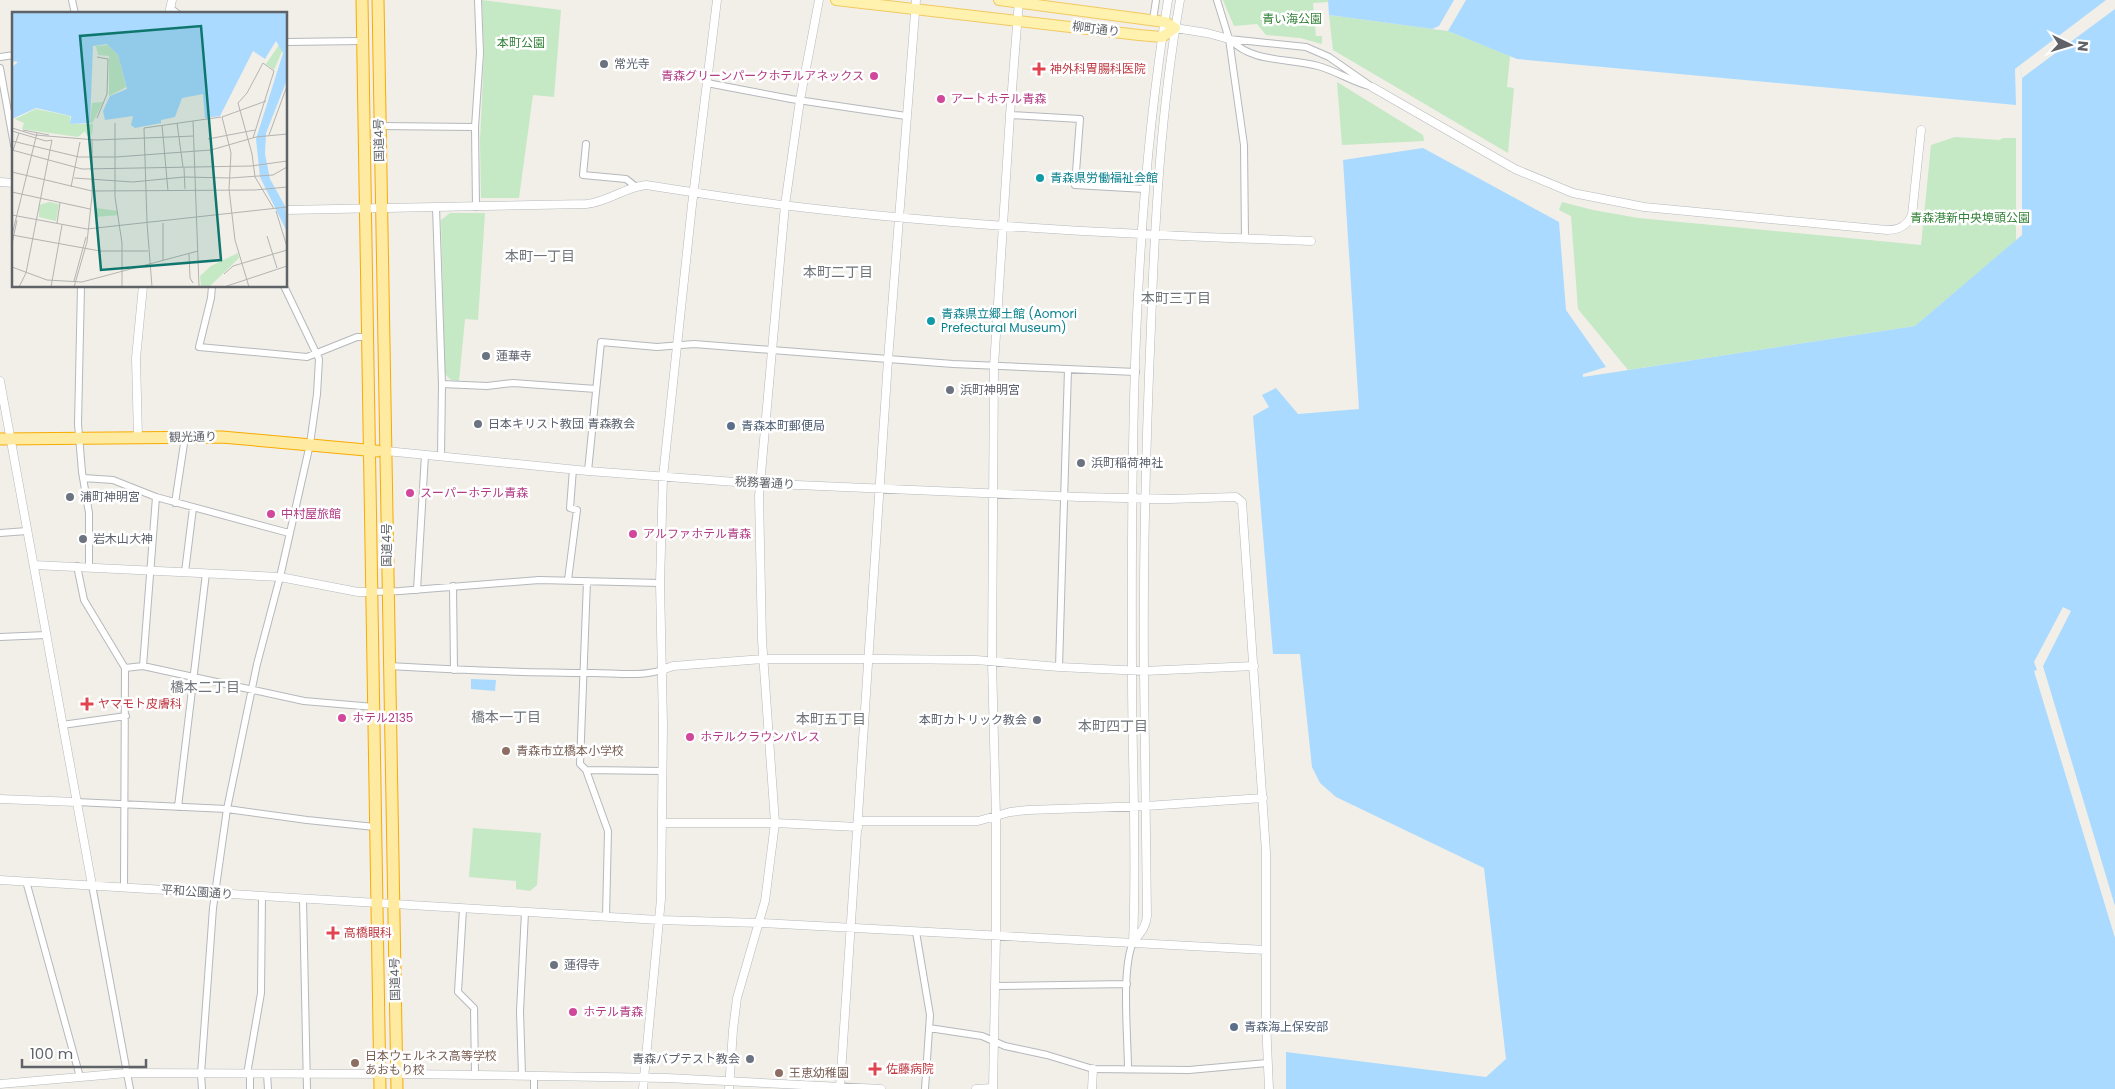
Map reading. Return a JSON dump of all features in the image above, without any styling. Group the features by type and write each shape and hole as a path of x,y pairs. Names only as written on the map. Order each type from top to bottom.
{"highway":[{"name":"国道4号","path":"362,0 380,1089"},
{"name":"国道4号","path":"378,0 396,1089"},
{"name":"観光通り","path":"5,439 222,437 386,451"}],"main road":[{"name":"柳町通り","path":"836,0 916,4 1017,20 1162,37"},
{"name":"柳町通り","path":"999,0 1019,1 1153,20 1164,22 1175,28"},
{"path":"1162,37 1175,28"}],"street":[{"path":"476,207 475,127 480,53 478,0"},
{"path":"643,1089 659,920 662,823 660,584 663,477 693,192 717,0"},
{"path":"729,1086 737,998 765,901 775,823 763,659 760,483 785,205 800,100 819,0"},
{"path":"1153,20 1156,0"},
{"path":"1133,942 1132,671 1136,372 1145,189 1168,0"},
{"path":"1128,1070 1128,955 1133,942 1146,924 1144,671 1146,498 1155,235 1164,115 1180,0"},
{"path":"1217,0 1230,39 1244,145 1245,239"},
{"path":"976,1089 993,1088 996,936 996,816 992,662 994,366 1002,225 1019,1"},
{"path":"840,1088 898,217 916,4"},
{"path":"1175,28 1230,39 1284,43 1306,47 1329,57 1372,87 1516,170 1573,193 1644,207 1896,230 1904,226 1912,215 1921,130"},
{"path":"1230,39 1249,53 1320,66 1372,87"},
{"path":"288,42 362,41"},
{"path":"0,70 12,133"},
{"path":"707,83 800,100 906,116"},
{"path":"1010,115 1080,119 1074,185 1145,189"},
{"path":"379,126 475,127"},
{"path":"586,144 583,175 626,179 635,186"},
{"path":"288,210 599,203 635,186 646,185 785,205 898,217 1155,235 1311,241"},
{"path":"436,208 442,384 441,456"},
{"path":"81,288 78,422 83,478 89,513 89,567"},
{"path":"138,438 136,358 143,288"},
{"path":"212,288 212,298 199,347 307,358 357,338 367,337"},
{"path":"202,1089 214,893 227,810 251,690 280,577 310,444 319,363 285,288"},
{"path":"588,470 601,342 657,347 694,344 888,360 1136,372"},
{"path":"1059,667 1068,369"},
{"path":"0,381 5,439 34,565 76,802 114,992 130,1089"},
{"path":"442,384 487,386 513,382 596,389"},
{"path":"175,503 185,437"},
{"name":"税務署通り","path":"386,451 663,477 879,490 1133,498 1236,497 1242,502 1263,798 1267,895 1267,1064 1269,1089"},
{"path":"417,590 425,455"},
{"path":"568,580 577,510 570,508 573,469"},
{"path":"83,478 113,480 156,498 289,533"},
{"path":"143,666 156,498"},
{"path":"185,572 193,508"},
{"path":"0,533 27,531"},
{"path":"34,565 150,569 280,577 358,592 417,590 539,580 660,584"},
{"path":"77,566 84,600 126,668 124,887"},
{"path":"178,807 206,573"},
{"path":"587,581 580,764 586,770 608,831 606,916"},
{"path":"452,586 454,670"},
{"path":"0,637 46,635"},
{"path":"389,666 454,670 649,673 673,666 763,659 869,659 976,660 1132,671 1254,666"},
{"path":"126,668 143,666 310,702 374,707"},
{"path":"62,725 126,716"},
{"path":"586,770 662,771"},
{"path":"662,823 858,824 978,821 1010,812 1028,810 1146,806 1263,798"},
{"path":"0,799 124,803 227,810 375,826"},
{"name":"平和公園通り","path":"0,880 659,920 851,927 1266,950"},
{"path":"26,881 80,1077"},
{"path":"250,1089 248,1074 261,993 262,896"},
{"path":"303,899 307,1089"},
{"path":"462,909 458,992 474,1008 475,1075"},
{"path":"522,1075 520,1012 526,912"},
{"path":"916,932 928,1003 930,1028 925,1089"},
{"path":"995,986 1127,984"},
{"path":"930,1028 982,1036 994,1042 1093,1069 1189,1070 1267,1064"},
{"path":"1092,1089 1093,1069"},
{"path":"0,1084 127,1073 396,1074 644,1078 729,1086 881,1089"},
{"path":"267,1074 268,1089"},
{"path":"534,1076 534,1089"}],"green space":[{"name":"本町公園","path":"482,0 561,10 554,97 533,95 519,198 481,198 480,141 484,53"},
{"name":"青い海公園","path":"1223,0 1328,0 1328,2 1313,3 1316,36 1322,36 1322,44 1300,38 1266,35 1257,24 1234,26"},
{"path":"1329,15 1448,31 1510,56 1507,87 1514,88 1508,153 1333,50"},
{"path":"1337,82 1423,135 1424,141 1342,145"},
{"name":"青森港新中央埠頭公園","path":"1955,137 2000,140 2003,138 2016,138 2016,241 1915,326 1628,370 1578,309 1571,216 1559,210 1562,202 1638,218 1921,245 1931,145"},
{"path":"450,213 485,213 478,320 465,319 459,381 451,380 445,374 441,220"},
{"path":"473,828 541,833 537,885 530,891 516,889 516,881 469,877"}],"water":[{"path":"1328,0 2115,0 2115,1089 1286,1089 1286,1052 1486,1077 1506,1059 1484,868 1336,797 1320,783 1312,767 1300,654 1273,654 1253,416 1269,407 1262,395 1276,388 1298,414 1359,409 1343,160 1423,148 1559,222 1566,310 1606,367 1583,374 1583,377 1915,326 2022,235 2022,78 2020,65 2015,69 2016,105 1517,59 1448,31 1329,15"},
{"path":"471,679 496,680 495,691 471,689"}],"pier":[{"path":"1454,0 1466,0 1448,31 1432,29 1439,26"},
{"path":"2106,0 2115,0 2115,9 2022,78 2020,65"},
{"path":"2063,607 2071,611 2043,666 2115,906 2115,938 2034,671 2037,670 2034,662"}],"place":[{"name":"常光寺","path":"604,64"},
{"name":"神外科胃腸科医院","path":"1039,69"},
{"name":"青森グリーンパークホテルアネックス","path":"874,76"},
{"name":"アートホテル青森","path":"941,99"},
{"name":"青森県労働福祉会館","path":"1040,178"},
{"name":"青森県立郷土館 (Aomori Prefectural Museum)","path":"931,321"},
{"name":"蓮華寺","path":"486,356"},
{"name":"浜町神明宮","path":"950,390"},
{"name":"日本キリスト教団 青森教会","path":"478,424"},
{"name":"青森本町郵便局","path":"731,426"},
{"name":"浜町稲荷神社","path":"1081,463"},
{"name":"スーパーホテル青森","path":"410,493"},
{"name":"浦町神明宮","path":"70,497"},
{"name":"中村屋旅館","path":"271,514"},
{"name":"アルファホテル青森","path":"633,534"},
{"name":"岩木山大神","path":"83,539"},
{"name":"ヤマモト皮膚科","path":"87,704"},
{"name":"ホテル2135","path":"342,718"},
{"name":"本町カトリック教会","path":"1037,720"},
{"name":"ホテルクラウンパレス","path":"690,737"},
{"name":"青森市立橋本小学校","path":"506,751"},
{"name":"高橋眼科","path":"333,933"},
{"name":"蓮得寺","path":"554,965"},
{"name":"ホテル青森","path":"573,1012"},
{"name":"青森海上保安部","path":"1234,1027"},
{"name":"青森バプテスト教会","path":"750,1059"},
{"name":"日本ウェルネス高等学校 あおもり校","path":"355,1063"},
{"name":"佐藤病院","path":"875,1069"},
{"name":"王恵幼稚園","path":"779,1073"}],"district":[{"name":"本町一丁目","path":"540,256"},
{"name":"本町二丁目","path":"838,272"},
{"name":"本町三丁目","path":"1176,298"},
{"name":"橋本二丁目","path":"205,687"},
{"name":"橋本一丁目","path":"506,717"},
{"name":"本町五丁目","path":"831,719"},
{"name":"本町四丁目","path":"1113,726"}]}
